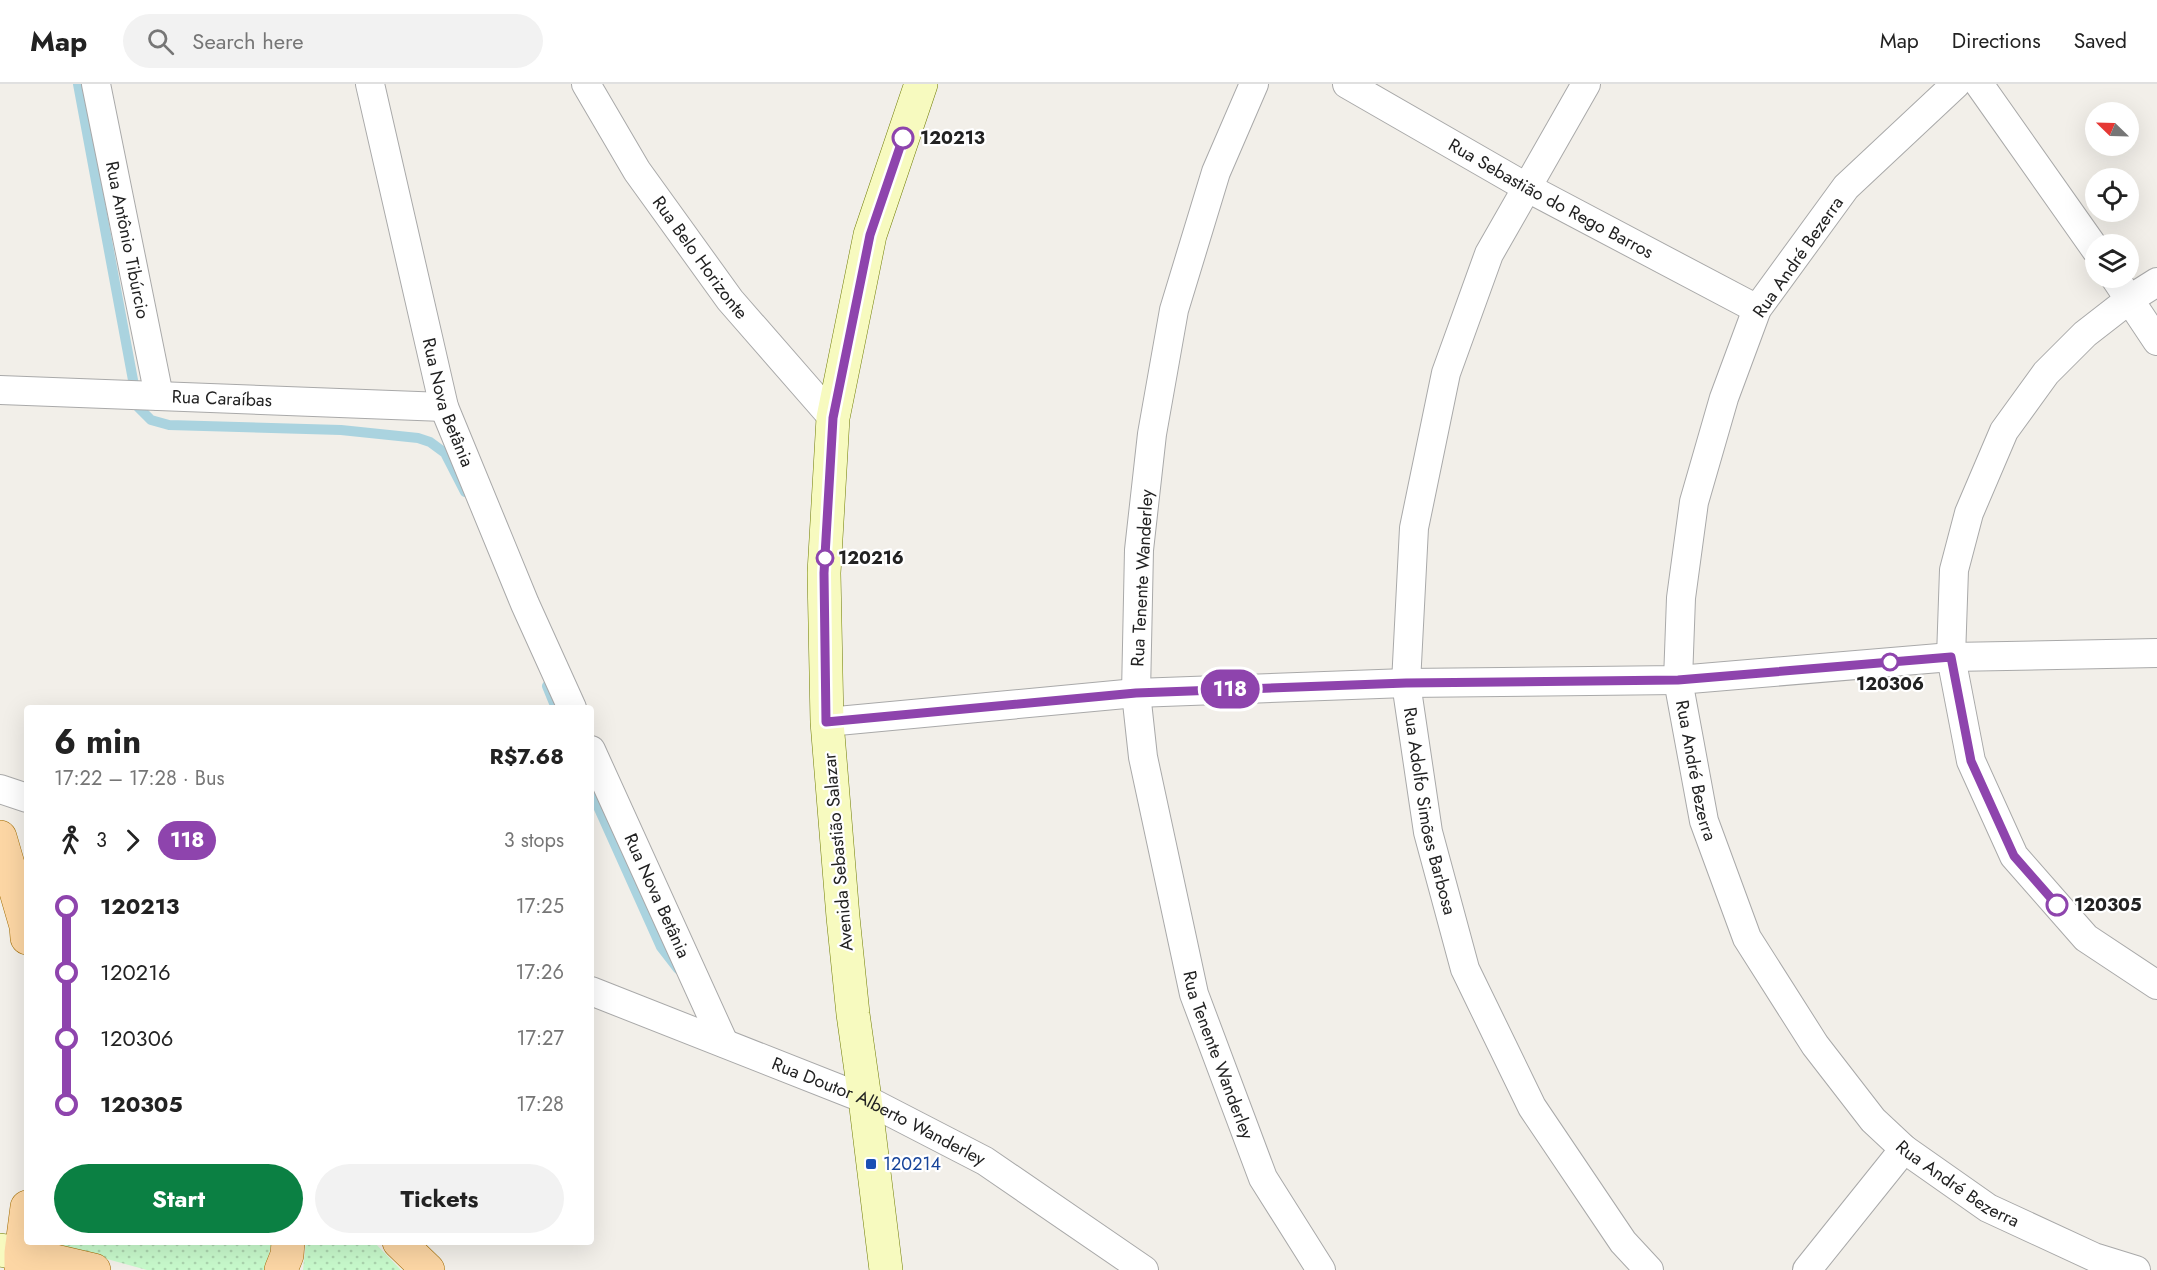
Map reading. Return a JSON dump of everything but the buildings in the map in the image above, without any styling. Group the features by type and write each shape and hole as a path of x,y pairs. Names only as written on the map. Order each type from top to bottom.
{"main road":[{"path":"0,831 24,856"},
{"path":"0,837 24,919"},
{"path":"24,1219 14,1258 94,1270"},
{"path":"281,1270 287,1255 288,1245"},
{"path":"402,1245 428,1270"}],"street":[{"name":"Rua Antônio Tibúrcio","path":"96,84 158,396"},
{"name":"Rua Nova Betânia","path":"370,84 444,407 525,604 571,705"},
{"name":"Rua Belo Horizonte","path":"586,84 637,171 730,300 833,418"},
{"name":"Avenida Sebastião Salazar","path":"886,1270 866,1099 853,1014 826,722 824,573 833,418 870,235 921,84"},
{"name":"Rua Tenente Wanderley","path":"1254,84 1216,172 1174,310 1152,434 1139,550 1136,693 1143,757 1194,994 1263,1178 1321,1270"},
{"name":"Rua Sebastião do Rego Barros","path":"1347,84 1526,187 1757,309"},
{"name":"Rua Adolfo Simões Barbosa","path":"1586,84 1489,254 1446,373 1413,528 1406,683 1428,832 1465,969 1532,1107 1623,1242 1649,1270"},
{"name":"Rua André Bezerra","path":"1956,84 1846,187 1757,309 1725,398 1694,502 1680,598 1678,680 1704,821 1747,938 1815,1045 1873,1119 1904,1149 1988,1208 2094,1257 2136,1270"},
{"path":"1979,84 2085,234"},
{"path":"2139,285 2157,282"},
{"path":"2157,341 2122,288 2085,334 2046,373 2004,431 1970,513 1954,570 1951,657 1971,761 2014,856 2086,938 2157,985"},
{"name":"Rua Caraíbas","path":"0,390 444,407"},
{"path":"826,722 1136,693 1406,683 1678,680 1951,657 2157,653"},
{"name":"Rua Nova Betânia","path":"594,757 724,1043"},
{"path":"0,789 24,797"},
{"name":"Rua Doutor Alberto Wanderley","path":"594,992 866,1099 985,1161 1144,1270"},
{"path":"1807,1270 1904,1149"}],"green space":[{"path":"61,1245 271,1245 265,1270 147,1270"},
{"path":"306,1245 377,1245 401,1270 303,1270"}],"waterway":[{"path":"78,84 138,407 151,420 169,425 341,430 418,438 430,442 445,453 465,492"},
{"path":"547,686 555,705"},
{"path":"594,798 661,947 678,969"}],"bus line":[{"name":"118","path":"903,138 870,235 833,418 824,573 826,722 1136,693 1406,683 1678,680 1951,657 1971,761 2014,856 2057,905"}],"place":[{"name":"120213","path":"903,138"},
{"name":"120216","path":"825,558"},
{"name":"120306","path":"1890,662"},
{"name":"120305","path":"2057,905"},
{"name":"120214","path":"871,1164"}]}
